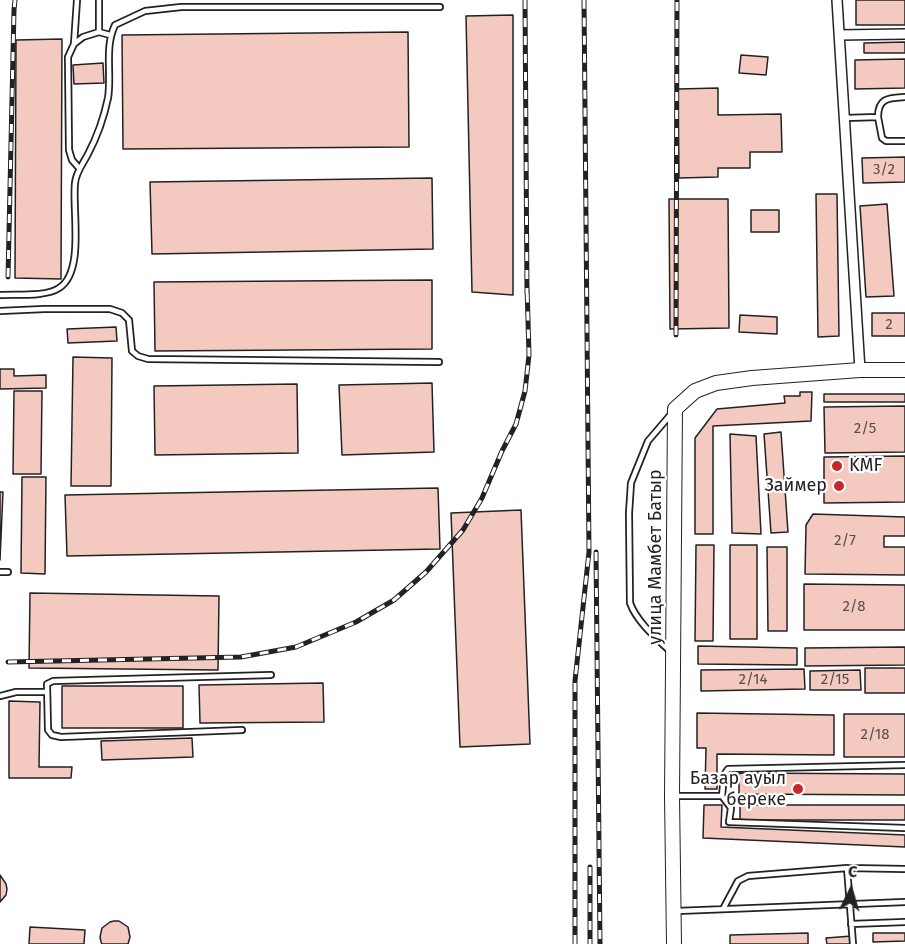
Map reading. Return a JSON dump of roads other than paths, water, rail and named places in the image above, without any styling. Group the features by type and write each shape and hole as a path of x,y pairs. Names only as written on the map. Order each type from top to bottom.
{"main road":[{"path":"675,409 695,391 716,383 860,370 905,370"},
{"name":"улица Мамбет Батыр","path":"674,944 672,796 675,409"}],"street":[{"path":"837,0 860,370"},
{"path":"838,35 905,34"}],"lane":[{"path":"77,0 74,44 68,57 69,150 72,160 80,168"},
{"path":"99,0 99,32"},
{"path":"0,295 46,293 60,288 70,276 75,262 75,182 100,127 108,97 110,35 114,25 145,11 181,7 440,7"},
{"path":"74,44 83,37 99,32 110,35"},
{"path":"905,97 887,99 882,102 878,111 882,138 886,141 905,141"},
{"path":"845,117 878,117"},
{"path":"0,311 110,309 122,313 129,320 132,351 147,359 439,362"},
{"path":"673,654 658,640 630,603 629,513 632,483 648,441 675,409"},
{"path":"0,572 8,572"},
{"path":"242,730 61,737 52,735 48,730 47,684 53,681 271,675"},
{"path":"0,696 16,692 47,692"},
{"path":"905,765 728,769 724,775 722,796 731,808 729,822 905,828"},
{"path":"672,796 722,796"},
{"path":"723,909 738,881 748,876 847,868 905,868"},
{"path":"847,868 853,944"},
{"path":"674,911 905,902"},
{"path":"851,924 905,922"}],"railway":[{"path":"8,277 15,0"},
{"path":"525,0 527,294"},
{"path":"575,944 575,681 589,552 584,0"},
{"path":"676,335 677,0"},
{"path":"8,662 241,657 296,647 356,622 394,600 426,572 463,530 482,498 516,424 525,391 529,355 527,286"},
{"path":"596,552 600,944"},
{"path":"590,867 590,944"}],"place":[{"name":"KMF","path":"837,466"},
{"name":"Займер","path":"839,486"},
{"name":"Базар ауыл береке","path":"798,789"}]}
